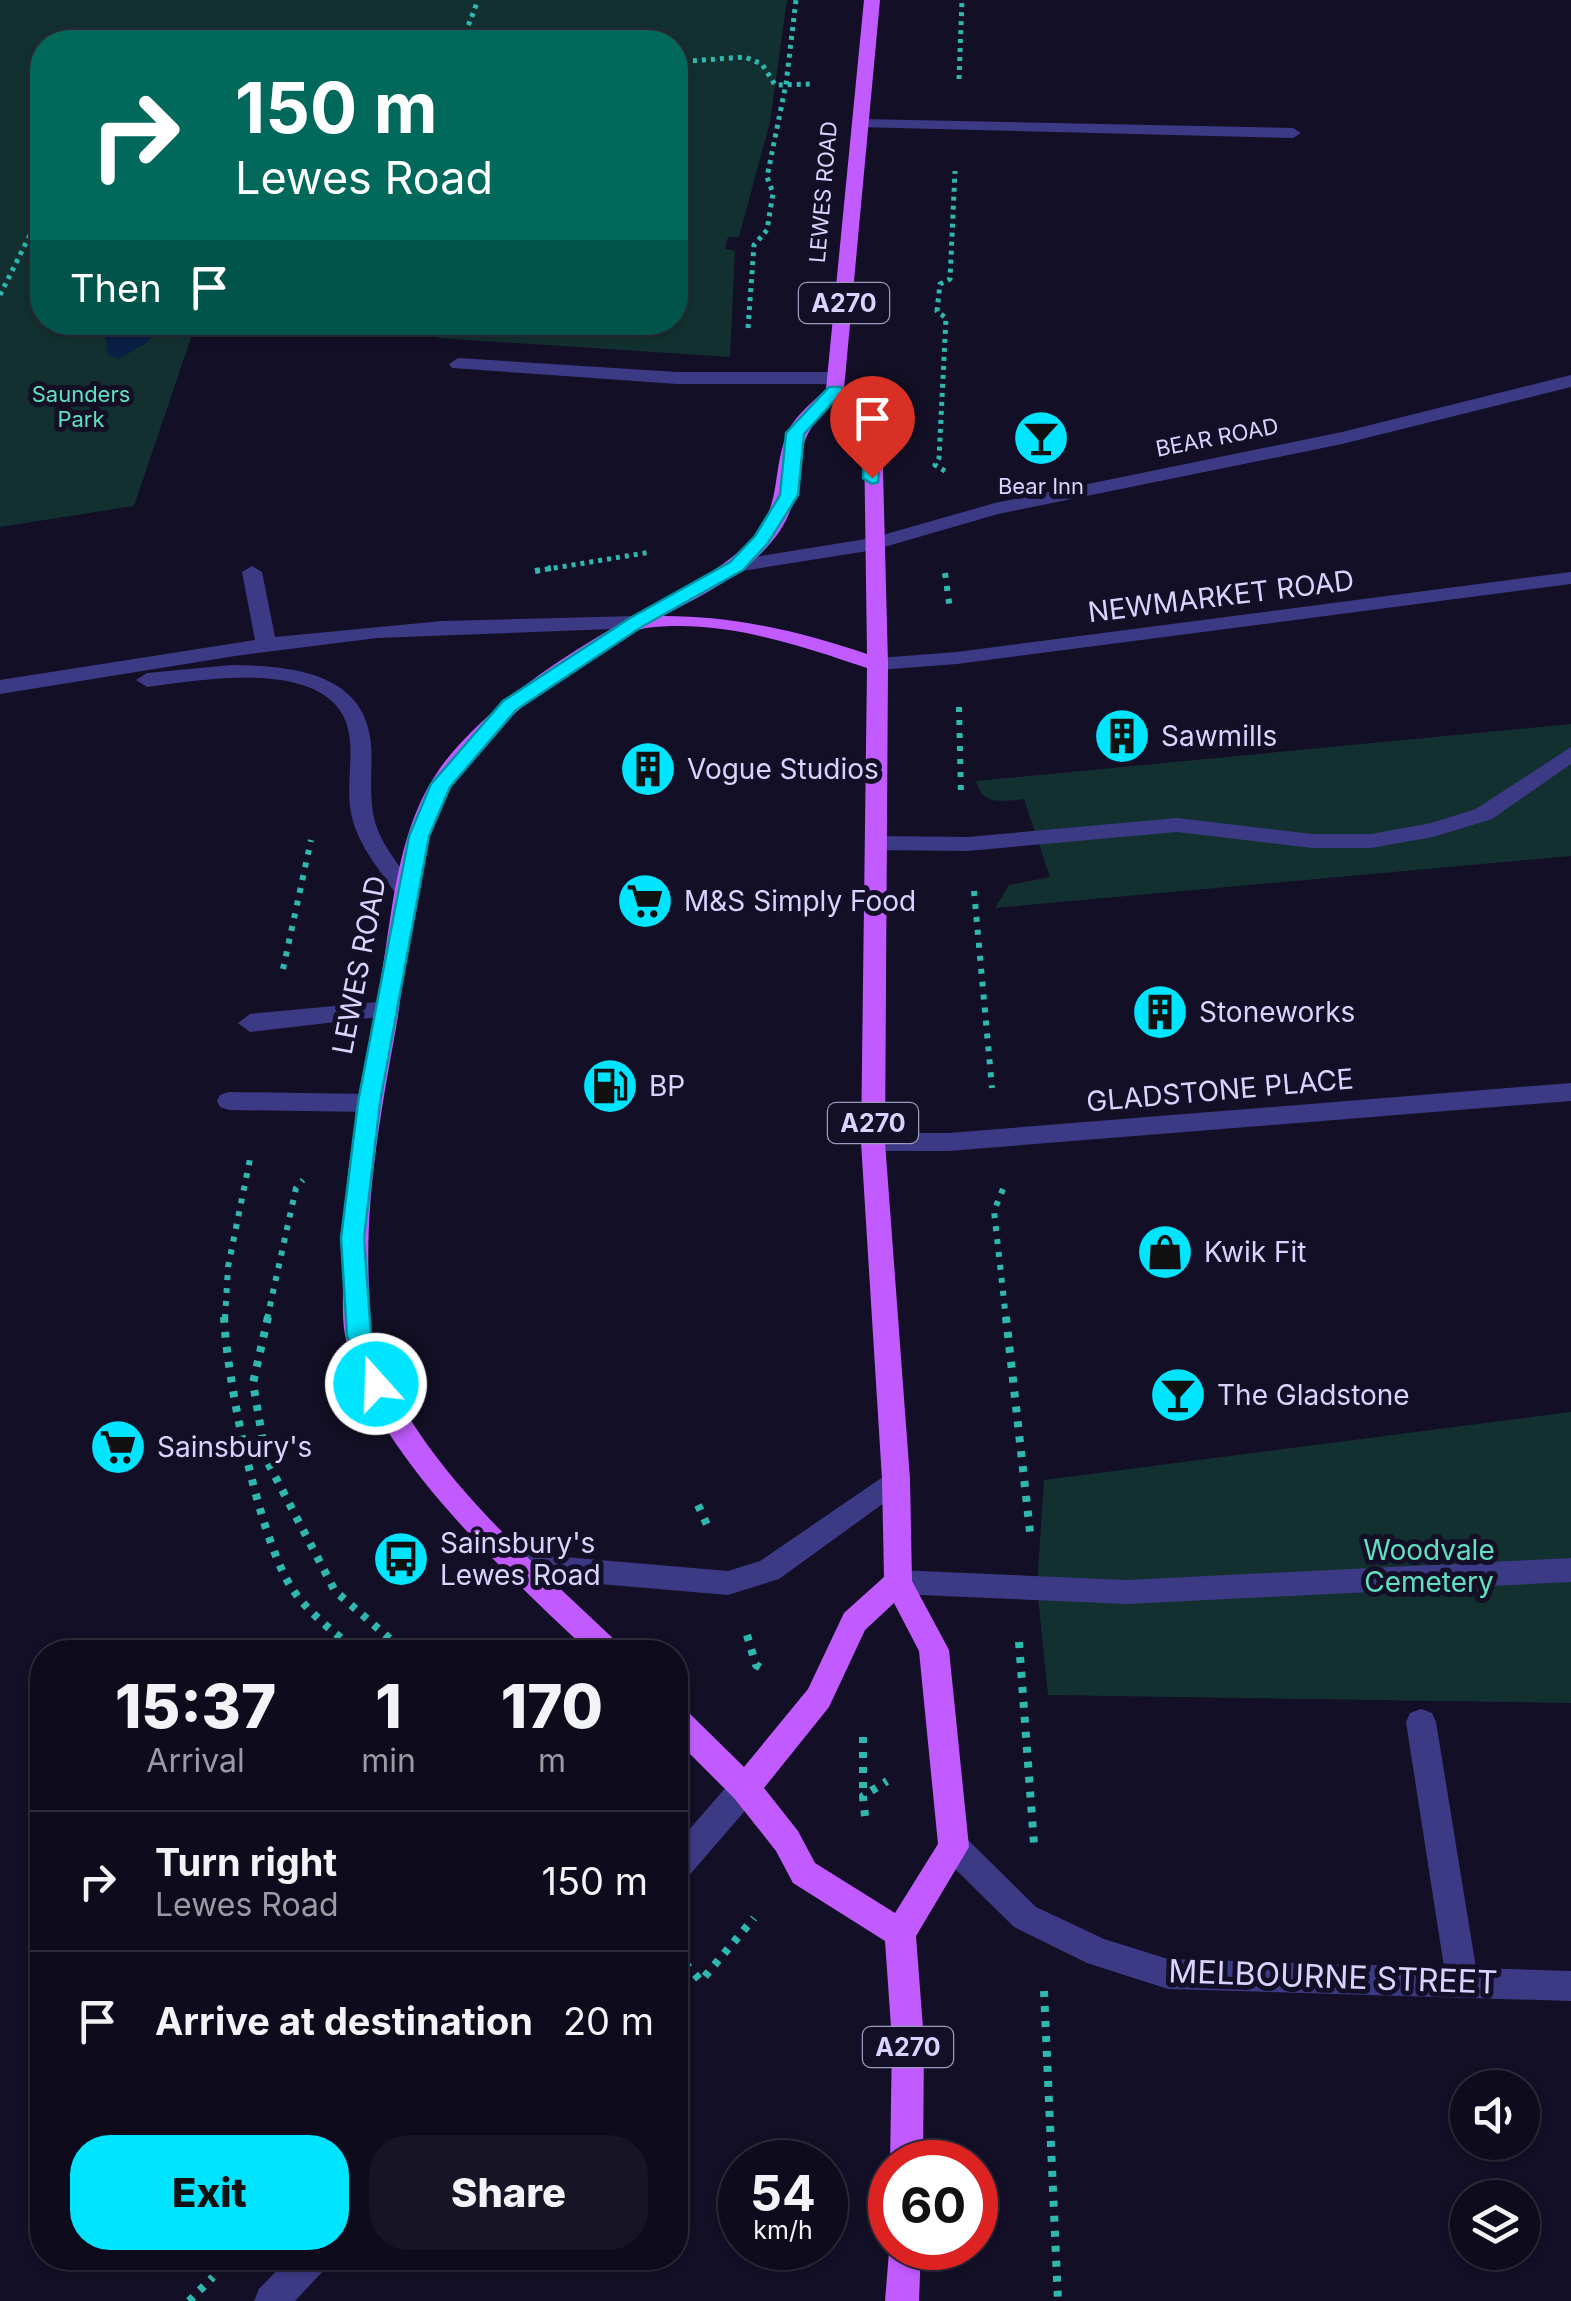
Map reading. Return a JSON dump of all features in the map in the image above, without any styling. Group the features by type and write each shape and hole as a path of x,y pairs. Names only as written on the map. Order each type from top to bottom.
{"main road":[{"name":"LEWES ROAD","path":"596,1640 518,1564 436,1474 376,1384 359,1336 352,1238 369,1102 419,836 429,808 461,757 510,705 636,622 736,566 762,539 789,495 795,433 835,384 872,0"},
{"name":"A270","path":"835,384 873,433 878,664 873,1142 896,1479 898,1582 934,1650 954,1847"},
{"path":"636,622 718,622 796,637 878,664"},
{"path":"745,1788 818,1698 854,1622 898,1582"},
{"path":"688,1732 745,1788 787,1842 804,1874 900,1932 954,1847"},
{"name":"A270","path":"900,1932 908,2041 906,2140"},
{"path":"902,2301 903,2270"}],"street":[{"path":"862,124 1293,132"},
{"path":"458,364 835,384"},
{"name":"BEAR ROAD","path":"736,566 874,544 964,517 1342,438 1571,381"},
{"path":"252,572 266,644"},
{"name":"NEWMARKET ROAD","path":"878,664 957,658 1571,578"},
{"path":"0,687 266,644 476,625 636,622"},
{"path":"50,679 104,686 212,673 277,672 304,677 335,694 356,718 362,748 364,822 408,894"},
{"path":"875,843 967,844 1143,826 1208,828 1312,842 1401,837 1484,814 1571,754"},
{"path":"250,1023 388,1009"},
{"name":"GLADSTONE PLACE","path":"873,1142 1000,1137 1571,1092"},
{"path":"229,1101 369,1102"},
{"path":"518,1564 728,1582 770,1570 896,1479"},
{"path":"898,1582 1127,1592 1571,1570"},
{"path":"1422,1722 1462,1984"},
{"path":"688,1854 745,1788"},
{"name":"MELBOURNE STREET","path":"954,1847 1024,1917 1098,1952 1168,1974 1571,1986"},
{"path":"271,2301 301,2270"}],"path":[{"path":"467,30 478,0"},
{"path":"745,378 754,245 767,230 773,192 766,177 786,84 796,0"},
{"path":"872,478 957,477 935,465 939,458 946,318 938,311 940,284 950,279 962,0"},
{"path":"688,61 745,58 762,64 775,85 865,82"},
{"path":"0,295 30,235"},
{"path":"964,517 966,543 942,553 957,658 961,820 967,844 1004,1184 994,1211 1031,1538 1014,1585"},
{"path":"522,573 641,555 664,546"},
{"path":"369,1102 296,1188 252,1383 266,1459 334,1591 391,1640"},
{"path":"746,1634 756,1664 782,1682"},
{"path":"863,1726 864,1816"},
{"path":"863,1796 888,1780"},
{"path":"688,1966 701,1981 754,1918"}],"green space":[{"name":"Saunders Park","path":"0,0 787,0 770,122 739,237 728,237 725,249 735,251 730,357 438,338 688,335 688,30 30,30 30,335 192,335 134,506 0,527"},
{"path":"1571,724 1571,856 995,908 1009,885 1050,877 1024,799 988,798 976,781"},
{"name":"Woodvale Cemetery","path":"1571,1412 1571,1703 1048,1695 1037,1587 1044,1480"}],"water":[{"path":"152,335 148,342 119,359 108,355 106,337"}],"place":[{"name":"Bear Inn","path":"1041,438"},
{"name":"Sawmills","path":"1122,736"},
{"name":"Vogue Studios","path":"648,769"},
{"name":"M&S Simply Food","path":"645,901"},
{"name":"Stoneworks","path":"1160,1012"},
{"name":"BP","path":"610,1086"},
{"name":"Kwik Fit","path":"1165,1252"},
{"name":"The Gladstone","path":"1178,1395"},
{"name":"Sainsbury's","path":"118,1447"},
{"name":"Sainsbury's Lewes Road","path":"401,1559"}],"route":[{"path":"376,1384 359,1336 352,1238 369,1102 419,836 441,784 510,705 636,622 736,566 762,539 789,495 795,433 835,390 873,433 872,478"}]}
